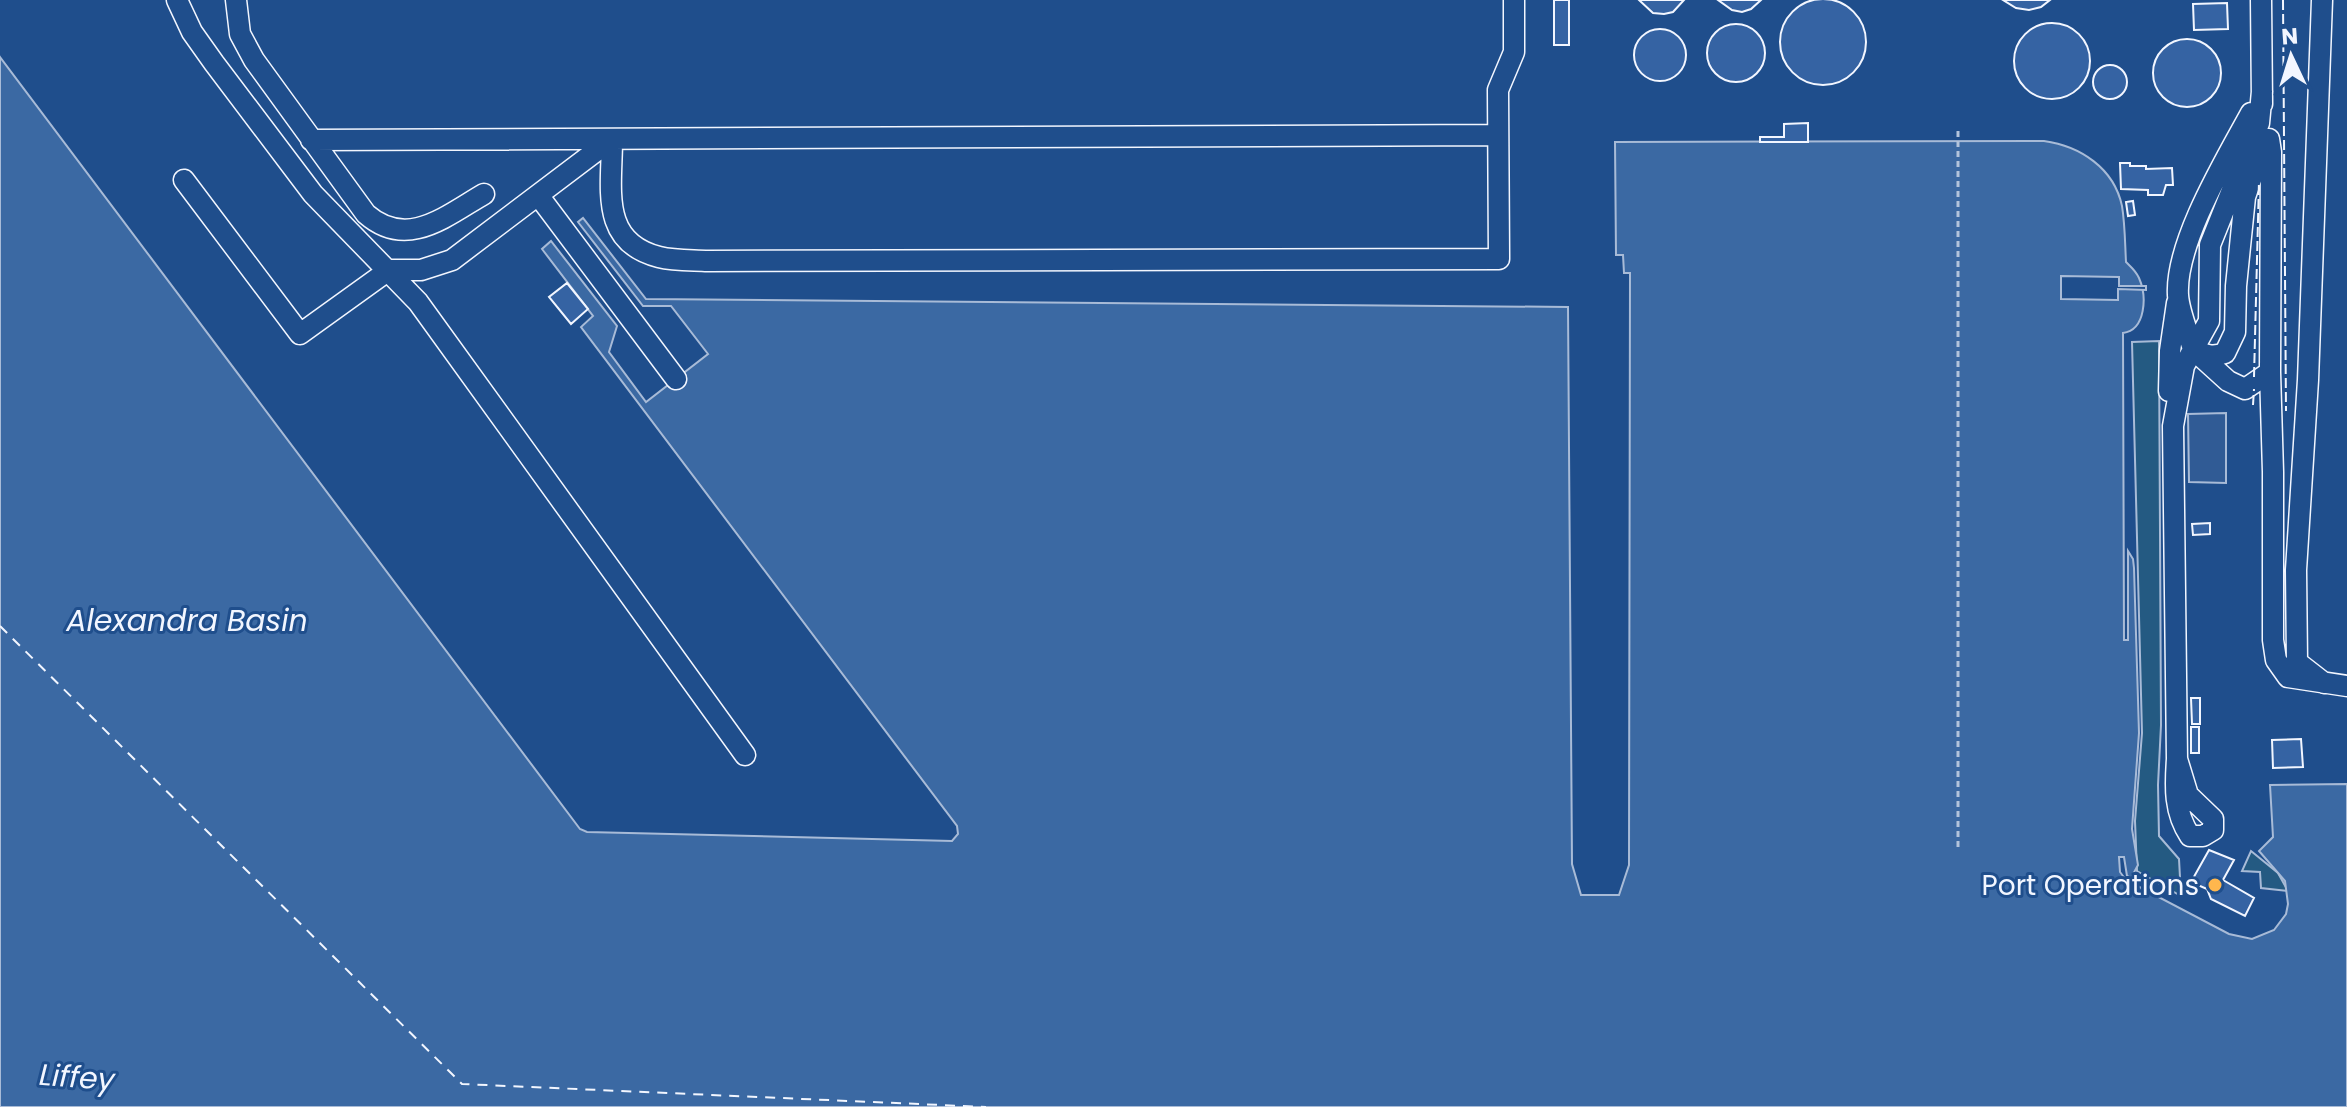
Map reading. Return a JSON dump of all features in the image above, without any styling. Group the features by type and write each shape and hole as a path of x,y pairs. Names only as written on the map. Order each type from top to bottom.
{"street":[{"path":"177,0 192,32 313,194 418,302 745,755"},
{"path":"236,0 240,34 254,60 366,214 387,229 418,229 484,194"},
{"path":"612,139 613,217 622,236 640,251 661,257 708,261 1499,259 1498,90 1514,52 1514,0"},
{"path":"2193,349 2205,355 2225,353 2235,332 2236,286 2245,197 2261,150 2261,0"},
{"path":"2322,0 2308,380 2296,570 2297,662 2324,683"},
{"path":"2177,759 2170,351 2182,261 2206,196 2262,91"},
{"path":"2173,426 2184,366 2209,321 2210,245 2259,123 2262,91"},
{"path":"2262,91 2271,152 2273,640 2276,660 2288,677 2347,686"},
{"path":"311,140 1498,135"},
{"path":"184,180 300,334 389,270 421,270 452,260 612,139"},
{"path":"538,195 676,379"},
{"path":"2178,296 2193,349 2228,381 2245,389 2270,372"}],"path":[{"path":"1958,131 1958,847"}],"shaded area":[{"path":"2159,341 2159,836 2179,859 2181,896 2137,871 2135,821 2142,733 2132,342"},
{"path":"2226,413 2226,483 2189,482 2188,414"},
{"path":"2251,851 2278,873 2288,891 2261,888 2260,872 2242,871"}],"water":[{"path":"0,57 580,829 587,832 952,841 958,834 957,826 581,327 593,316 542,249 551,241 617,326 609,352 646,402 708,354 671,306 643,306 578,222 583,218 646,299 1568,307 1572,864 1581,895 1619,895 1629,865 1630,273 1624,273 1623,255 1616,255 1615,142 2044,141 2070,148 2094,161 2118,193 2123,213 2126,262 2142,285 2144,303 2136,326 2123,333 2124,640 2128,640 2128,551 2134,568 2139,733 2132,829 2138,865 2131,878 2127,876 2124,857 2119,857 2120,872 2126,880 2229,934 2252,939 2274,930 2286,914 2288,904 2285,881 2259,851 2273,837 2270,785 2347,784 2347,1107 0,1107"}],"pier":[{"path":"2061,276 2119,277 2119,286 2146,286 2146,290 2118,289 2118,300 2061,299"}],"building":[{"path":"1823,-1 1847,6 1859,18 1866,42 1859,66 1847,78 1823,85 1799,78 1787,66 1780,42 1787,18 1799,6"},
{"path":"1554,0 1569,0 1569,45 1554,45"},
{"path":"1639,0 1684,0 1673,12 1664,14 1653,13"},
{"path":"1718,0 1761,0 1742,12 1732,10"},
{"path":"2003,0 2050,0 2041,7 2029,10 2016,8"},
{"path":"2227,3 2228,29 2194,30 2193,4"},
{"path":"2045,23 2059,23 2073,29 2084,40 2090,61 2087,76 2079,88 2059,99 2045,99 2031,93 2020,82 2014,68 2014,54 2020,40 2031,29"},
{"path":"1736,24 1757,32 1765,53 1757,74 1736,82 1715,74 1707,53 1715,32"},
{"path":"1660,29 1678,37 1686,55 1678,73 1660,81 1642,73 1634,55 1642,37"},
{"path":"2187,39 2211,49 2221,73 2211,97 2187,107 2163,97 2153,73 2163,49"},
{"path":"2110,65 2122,70 2127,82 2122,94 2110,99 2098,94 2093,82 2098,70"},
{"path":"1808,123 1808,142 1760,142 1760,137 1784,137 1784,124"},
{"path":"2120,163 2146,166 2146,169 2172,168 2173,185 2166,185 2163,195 2148,195 2148,190 2121,189"},
{"path":"2133,201 2135,215 2128,216 2126,202"},
{"path":"567,283 588,309 571,324 549,297"},
{"path":"2210,523 2210,534 2193,535 2192,524"},
{"path":"2191,698 2200,698 2200,724 2192,724"},
{"path":"2191,727 2199,727 2199,753 2191,753"},
{"path":"2301,739 2303,767 2273,768 2272,740"},
{"name":"Port Operations","path":"2209,850 2234,860 2223,880 2254,898 2245,916 2211,899 2207,889 2191,882"}],"ferry route":[{"path":"0,626 462,1084 986,1107"}],"fence":[{"path":"2283,0 2286,411"},
{"path":"2254,377 2259,181"},
{"path":"2253,405 2254,389"}],"place":[{"name":"Port Operations","path":"2215,885"}],"water label":[{"name":"Alexandra Basin","path":"187,620"},
{"name":"Liffey","path":"77,1077"}]}
